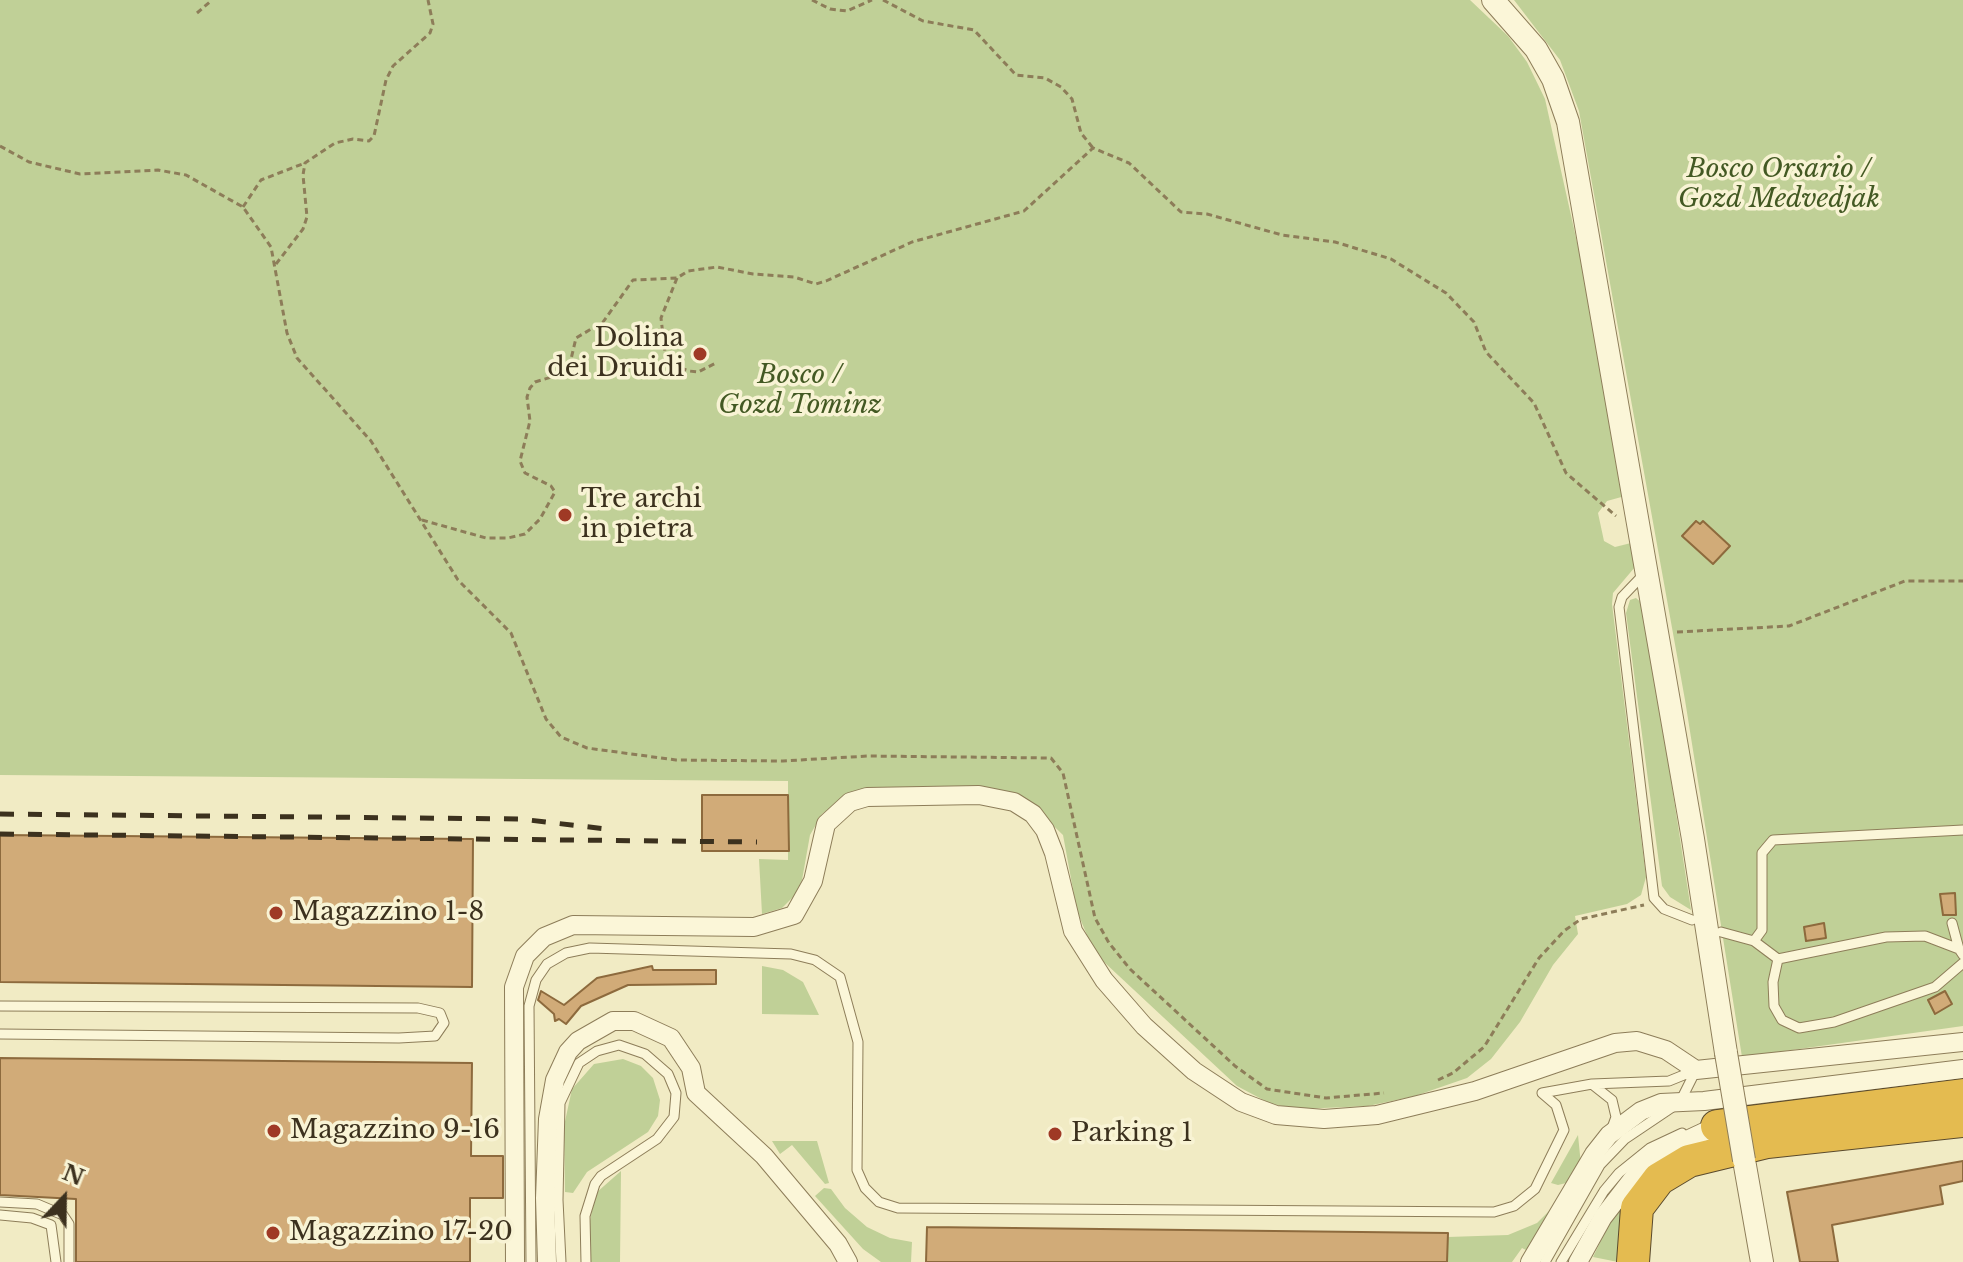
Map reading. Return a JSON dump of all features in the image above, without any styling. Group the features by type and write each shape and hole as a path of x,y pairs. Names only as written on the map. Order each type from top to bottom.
{"highway":[{"path":"1717,1126 1963,1095"},
{"path":"1650,1262 1633,1247 1637,1208 1659,1179 1689,1161 1767,1142 1963,1121"}],"street":[{"path":"1493,0 1536,49 1553,79 1568,122 1762,1262"},
{"path":"515,1262 514,987 525,956 544,937 573,925 754,927 794,915 813,881 826,824 850,802 867,797 979,795 1014,802 1033,814 1045,830 1054,853 1073,931 1104,980 1144,1026 1194,1071 1241,1102 1276,1115 1324,1119 1377,1115 1475,1091 1615,1043 1637,1041 1666,1050 1696,1070 1963,1042"},
{"path":"547,1262 545,1198 548,1119 555,1080 568,1052 578,1041 613,1021 634,1021 671,1038 691,1068 696,1093 764,1156 838,1244 848,1262"},
{"path":"1530,1262 1609,1135 1641,1111 1661,1103 1963,1069"},
{"path":"1578,1262 1603,1217 1641,1168 1672,1147 1717,1126"}],"lane":[{"path":"1646,572 1622,597 1619,607 1654,898 1664,909 1692,920"},
{"path":"1754,941 1762,930 1762,853 1773,840 1963,830"},
{"path":"1952,923 1961,952"},
{"path":"1721,932 1754,941 1778,959 1886,937 1925,936 1961,952"},
{"path":"531,1262 529,1006 536,980 547,964 566,953 590,948 757,952 815,960 840,977 858,1042 857,1170 865,1188 879,1202 898,1208 1494,1212 1514,1206 1535,1189 1564,1130 1556,1105 1542,1093 1592,1084 1669,1081 1696,1070"},
{"path":"1778,959 1773,982 1774,1006 1782,1020 1799,1028 1834,1022 1935,987 1963,963"},
{"path":"0,1006 418,1008 440,1013 444,1023 435,1036 399,1038 0,1034"},
{"path":"561,1262 558,1200 560,1103 579,1063 597,1051 619,1045 645,1054 668,1074 676,1093 674,1117 657,1139 601,1176 595,1184 585,1216 586,1262"},
{"path":"1545,1262 1600,1165 1613,1149 1680,1102 1696,1070"},
{"path":"1592,1084 1612,1100 1616,1117 1609,1135"},
{"path":"1561,1262 1604,1191 1632,1160 1665,1140 1717,1126"},
{"path":"0,1202 37,1204 63,1215 69,1224 69,1262"},
{"path":"0,1215 19,1215 51,1225 56,1262"}],"path":[{"path":"197,13 212,0"},
{"path":"243,207 261,180 305,163 335,143 353,139 369,141 374,136 386,80 393,66 430,33 433,24 428,0"},
{"path":"812,0 847,11 872,0"},
{"path":"883,0 923,21 974,30 1016,75 1045,78 1061,87 1072,99 1081,133 1093,148 1129,163 1181,212 1207,214 1282,235 1335,242 1402,263 1419,274 1468,314 1486,352 1529,396 1566,473 1618,517 1638,523"},
{"path":"0,146 29,162 80,174 158,170 186,175 243,207 271,247 287,333 297,358 371,441 458,580 511,633 546,719 570,743 676,760 783,761 868,756 1051,758 1063,773 1095,918 1109,943 1130,969 1235,1066 1267,1089 1326,1098 1389,1092"},
{"path":"422,520 486,538 525,534 533,526 553,501 555,492 551,486 525,473 520,461 530,421 527,397 530,388 535,382 568,372 576,338 603,322 633,280 677,278 688,271 717,267 794,277 816,284 912,242 1024,211 1093,148"},
{"path":"276,264 303,229 307,217 303,175 305,163"},
{"path":"677,278 661,318 665,352 678,367 689,371 698,372 716,363"},
{"path":"1657,634 1789,626 1905,581 1963,581"},
{"path":"1428,1083 1453,1073 1484,1047 1539,958 1570,925 1581,919 1635,908 1654,898"}],"green space":[{"name":"Bosco / Gozd Tominz","path":"0,0 1470,0 1508,36 1527,62 1545,99 1608,381 1625,496 1607,501 1598,513 1604,541 1615,547 1631,543 1635,567 1613,593 1612,604 1646,877 1641,895 1627,904 1575,916 1578,934 1553,965 1520,1022 1491,1059 1467,1078 1415,1096 1368,1106 1301,1109 1271,1104 1237,1086 1104,962 1089,940 1077,911 1063,835 1032,805 844,797 822,814 810,835 802,880 795,895 782,908 762,914 759,859 788,860 788,781 0,775"},
{"name":"Bosco Orsario / Gozd Medvedjak","path":"1514,0 1963,0 1963,1026 1742,1057 1685,700 1579,111 1560,60"},
{"path":"1636,598 1644,605 1691,910 1670,897 1662,886 1626,613 1630,600"},
{"path":"762,966 783,970 803,982 819,1015 762,1014"},
{"path":"623,1059 641,1066 653,1078 660,1100 658,1116 648,1132 587,1172 573,1193 565,1192 564,1126 572,1089 594,1064"},
{"path":"1578,1135 1581,1165 1570,1182 1551,1183"},
{"path":"772,1141 817,1141 829,1183 825,1184 792,1145 780,1154"},
{"path":"621,1171 620,1262 591,1262 589,1225 596,1193"},
{"path":"824,1188 831,1189 845,1208 867,1227 890,1238 912,1242 911,1262 881,1262 863,1249 815,1196"},
{"path":"1622,1201 1618,1262 1593,1257 1616,1210"},
{"path":"1551,1209 1528,1251 1522,1248 1512,1262 1447,1262 1448,1237 1508,1235 1537,1223"}],"building":[{"path":"1696,521 1700,524 1703,521 1730,546 1713,564 1682,536"},
{"path":"702,795 788,795 789,851 702,851"},
{"name":"Magazzino 1-8","path":"0,835 473,839 472,987 0,982"},
{"path":"1955,893 1956,915 1943,915 1940,894"},
{"path":"1824,923 1826,938 1806,941 1804,927"},
{"path":"652,966 653,970 716,970 716,984 628,985 581,1006 566,1024 559,1019 555,1021 554,1014 538,1000 541,991 564,1005 597,978"},
{"path":"1945,991 1952,1004 1935,1014 1928,1000"},
{"name":"Magazzino 9-16","path":"0,1058 472,1063 471,1156 503,1156 503,1198 470,1198 470,1262 76,1262 76,1199 0,1195"},
{"path":"1963,1161 1963,1181 1940,1186 1943,1204 1832,1225 1838,1262 1800,1262 1787,1192"},
{"path":"927,1227 1448,1233 1447,1262 926,1262"}],"railway":[{"path":"0,814 520,819 606,829"},
{"path":"0,834 757,842"}],"place":[{"name":"Dolina dei Druidi","path":"700,354"},
{"name":"Tre archi in pietra","path":"565,515"},
{"name":"Magazzino 1-8","path":"276,913"},
{"name":"Magazzino 9-16","path":"274,1131"},
{"name":"Parking 1","path":"1055,1134"},
{"name":"Magazzino 17-20","path":"273,1233"}]}
